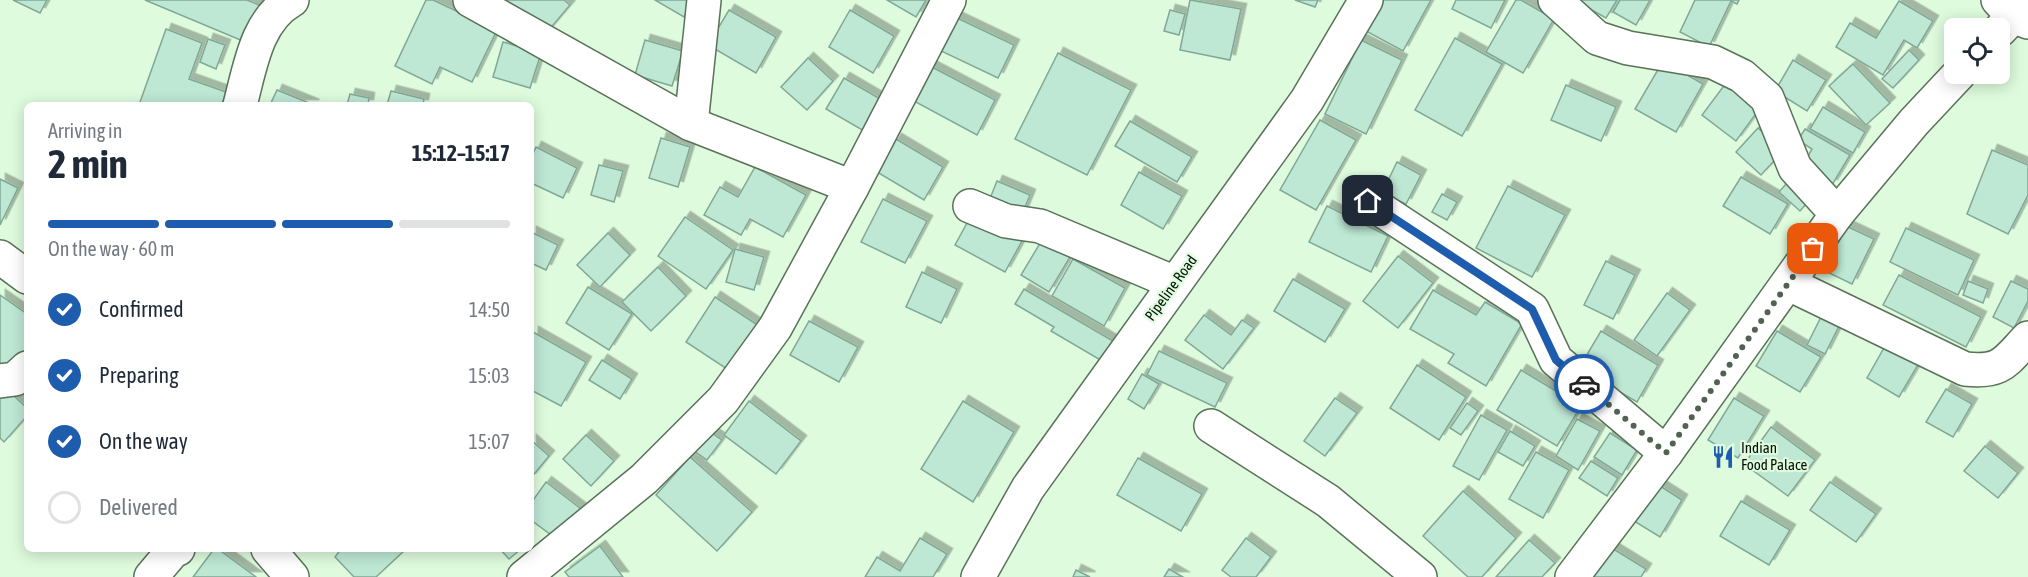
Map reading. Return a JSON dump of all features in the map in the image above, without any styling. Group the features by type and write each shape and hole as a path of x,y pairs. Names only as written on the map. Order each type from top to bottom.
{"street":[{"path":"241,102 263,28 284,5 292,0"},
{"path":"470,0 691,124 852,187"},
{"path":"691,124 704,0"},
{"path":"524,577 644,479 723,400 775,328 852,187 949,0"},
{"name":"Pipeline Road","path":"978,577 1028,488 1307,100 1366,0"},
{"path":"1557,1 1597,38 1628,48 1713,62 1742,76 1767,98 1795,168 1837,214"},
{"path":"1572,577 1666,453 1837,214 1914,122 1950,84"},
{"path":"1368,201 1532,309 1556,360 1666,453"},
{"path":"970,206 1006,221 1040,226 1175,283"},
{"path":"0,257 24,275"},
{"path":"1788,284 1965,369 1985,371 2004,365 2028,338"},
{"path":"0,381 15,379 24,371"},
{"path":"1211,426 1328,501 1420,577"},
{"path":"151,577 172,552"},
{"path":"271,552 292,577"}],"building":[{"path":"13,0 47,0 40,13"},
{"path":"145,0 247,0 266,8 250,44"},
{"path":"426,0 433,0 497,30 472,82 440,67 432,84 395,66"},
{"path":"498,0 564,0 570,5 543,37"},
{"path":"655,0 694,0 684,17"},
{"path":"887,0 926,0 916,17"},
{"path":"1190,0 1241,9 1230,60 1180,50"},
{"path":"1295,0 1318,0 1315,7"},
{"path":"1383,0 1431,0 1403,51 1366,31"},
{"path":"1456,0 1505,0 1491,28 1452,9"},
{"path":"1516,0 1521,0 1554,19 1523,73 1486,52"},
{"path":"1574,0 1617,0 1606,18"},
{"path":"1620,0 1650,0 1636,25 1613,12"},
{"path":"1695,0 1739,0 1737,4 1731,1 1709,47 1680,32"},
{"path":"1899,1 1933,21 1917,48 1904,40 1883,75 1836,47 1850,23 1876,38"},
{"path":"729,10 776,37 756,73 708,45"},
{"path":"850,10 894,36 873,73 829,47"},
{"path":"1170,10 1185,14 1179,35 1164,31"},
{"path":"955,17 1014,45 998,78 939,50"},
{"path":"166,29 202,43 189,79 226,92 223,102 140,102"},
{"path":"1455,38 1502,64 1462,136 1415,110"},
{"path":"208,39 225,45 216,69 200,62"},
{"path":"645,40 683,51 672,86 635,75"},
{"path":"1361,40 1402,60 1366,134 1325,114"},
{"path":"503,42 541,53 530,88 493,77"},
{"path":"1909,50 1919,60 1893,88 1882,79"},
{"path":"1058,53 1131,90 1087,175 1015,139"},
{"path":"808,58 833,81 807,110 781,87"},
{"path":"1793,60 1826,80 1807,111 1775,91"},
{"path":"1663,61 1703,84 1676,132 1635,109"},
{"path":"1853,64 1890,103 1866,125 1829,86"},
{"path":"930,66 995,100 977,135 912,100"},
{"path":"844,78 882,100 864,131 826,109"},
{"path":"1729,79 1763,104 1736,141 1702,115"},
{"path":"1566,85 1616,107 1601,141 1551,120"},
{"path":"277,90 307,102 271,102"},
{"path":"391,91 424,99 424,102 388,102"},
{"path":"350,94 369,98 368,102 348,102"},
{"path":"1823,107 1865,132 1853,153 1810,129"},
{"path":"1320,120 1356,140 1316,210 1280,190"},
{"path":"1130,121 1192,157 1177,182 1115,146"},
{"path":"1758,128 1783,151 1761,175 1736,152"},
{"path":"1805,129 1850,155 1832,185 1801,168 1812,149 1798,140"},
{"path":"661,138 690,147 678,187 649,178"},
{"path":"896,139 943,167 924,200 877,172"},
{"path":"536,147 577,168 563,198 534,184"},
{"path":"1992,150 2028,165 2028,195 2008,234 1967,214"},
{"path":"1397,162 1421,175 1406,204 1382,193"},
{"path":"599,165 623,171 614,202 591,195"},
{"path":"755,167 806,195 783,237 750,219 741,235 704,215 720,187 738,197"},
{"path":"1139,172 1182,196 1163,229 1121,205"},
{"path":"1795,174 1816,193 1800,211 1779,192"},
{"path":"1741,177 1788,204 1770,234 1723,206"},
{"path":"0,179 18,188 0,225"},
{"path":"997,181 1030,195 1020,219 987,206"},
{"path":"1508,186 1565,215 1532,277 1476,248"},
{"path":"1442,194 1457,202 1447,220 1432,212"},
{"path":"883,199 927,221 905,263 861,242"},
{"path":"1327,206 1388,236 1371,272 1309,242"},
{"path":"972,214 1022,241 1005,272 955,245"},
{"path":"685,217 733,250 706,289 658,256"},
{"path":"1846,226 1874,239 1852,284 1825,271"},
{"path":"1906,228 1974,260 1958,295 1890,262"},
{"path":"534,233 558,245 546,270 534,264"},
{"path":"608,233 630,255 600,287 577,265"},
{"path":"1045,235 1073,252 1049,292 1021,275"},
{"path":"735,249 764,257 754,290 726,282"},
{"path":"1398,256 1433,283 1398,328 1363,301"},
{"path":"1073,259 1125,288 1104,326 1052,296"},
{"path":"1606,261 1635,275 1613,319 1584,305"},
{"path":"658,267 686,296 651,331 622,302"},
{"path":"922,272 957,289 941,323 906,307"},
{"path":"1899,275 1981,317 1966,347 1883,305"},
{"path":"1293,279 1345,309 1325,342 1274,311"},
{"path":"1968,281 1988,289 1983,303 1963,295"},
{"path":"2011,281 2028,289 2028,301 2014,328 1993,317"},
{"path":"588,287 632,314 609,350 566,323"},
{"path":"1024,289 1113,341 1102,361 1051,331 1054,327 1015,304"},
{"path":"1433,290 1476,315 1485,302 1522,324 1486,386 1448,363 1454,354 1410,329"},
{"path":"1667,293 1690,310 1657,356 1634,340"},
{"path":"0,295 24,312 24,357 12,375 0,367"},
{"path":"715,297 759,326 730,371 686,342"},
{"path":"1204,315 1231,335 1242,320 1254,328 1223,369 1185,340"},
{"path":"1822,315 1840,324 1825,354 1807,345"},
{"path":"809,321 858,347 839,382 790,355"},
{"path":"1601,331 1658,365 1637,402 1579,368"},
{"path":"1777,331 1821,357 1800,392 1756,366"},
{"path":"534,333 586,362 561,406 534,392"},
{"path":"1889,339 1922,358 1899,397 1867,378"},
{"path":"1159,351 1227,383 1215,407 1147,375"},
{"path":"602,360 632,379 620,399 589,380"},
{"path":"1417,365 1466,397 1439,440 1390,408"},
{"path":"1521,370 1581,406 1557,446 1497,410"},
{"path":"1142,374 1159,384 1144,409 1128,399"},
{"path":"4,387 24,405 24,419 4,442 0,438 0,391"},
{"path":"1946,389 1972,404 1953,437 1926,422"},
{"path":"1335,398 1357,413 1325,456 1304,441"},
{"path":"1734,398 1764,416 1738,458 1708,440"},
{"path":"749,401 801,441 776,474 724,435"},
{"path":"963,401 1014,432 973,502 921,469"},
{"path":"1467,403 1478,411 1461,435 1450,428"},
{"path":"1481,415 1507,430 1479,480 1453,466"},
{"path":"1577,419 1600,431 1578,470 1556,456"},
{"path":"1771,427 1815,460 1788,496 1744,464"},
{"path":"704,428 722,440 707,460 690,448"},
{"path":"1510,431 1535,446 1523,466 1498,452"},
{"path":"1610,433 1637,450 1622,475 1594,457"},
{"path":"586,435 614,461 591,486 563,459"},
{"path":"534,443 549,456 534,474"},
{"path":"1985,446 2018,473 1998,498 1964,471"},
{"path":"1536,452 1569,470 1543,518 1509,499"},
{"path":"690,457 752,512 717,551 656,495"},
{"path":"1138,458 1202,494 1181,531 1117,495"},
{"path":"1591,461 1618,478 1607,496 1579,478"},
{"path":"546,482 585,512 562,543 534,522 534,499"},
{"path":"1830,482 1876,514 1856,542 1810,510"},
{"path":"1657,484 1682,500 1660,537 1634,521"},
{"path":"1463,491 1516,538 1482,577 1468,577 1423,536"},
{"path":"1741,501 1790,530 1769,565 1720,536"},
{"path":"920,538 947,554 933,577 865,577 877,557 900,571"},
{"path":"1246,538 1271,557 1256,577 1231,577 1222,570"},
{"path":"1529,540 1555,563 1542,577 1496,577"},
{"path":"1607,545 1646,569 1641,577 1587,577"},
{"path":"600,546 623,577 569,577 565,572"},
{"path":"212,552 222,552 256,577 193,577"},
{"path":"339,552 403,552 376,577 354,577 335,557"},
{"path":"503,552 517,552 509,559"},
{"path":"1169,569 1183,577 1164,577"},
{"path":"1076,570 1090,577 1073,577"}],"way so far":[{"path":"1584,384 1666,453 1813,249"}],"place":[{"name":"Indian Food Palace","path":"1723,457"}],"route":[{"path":"1368,201 1532,309 1556,360 1584,384"}]}
